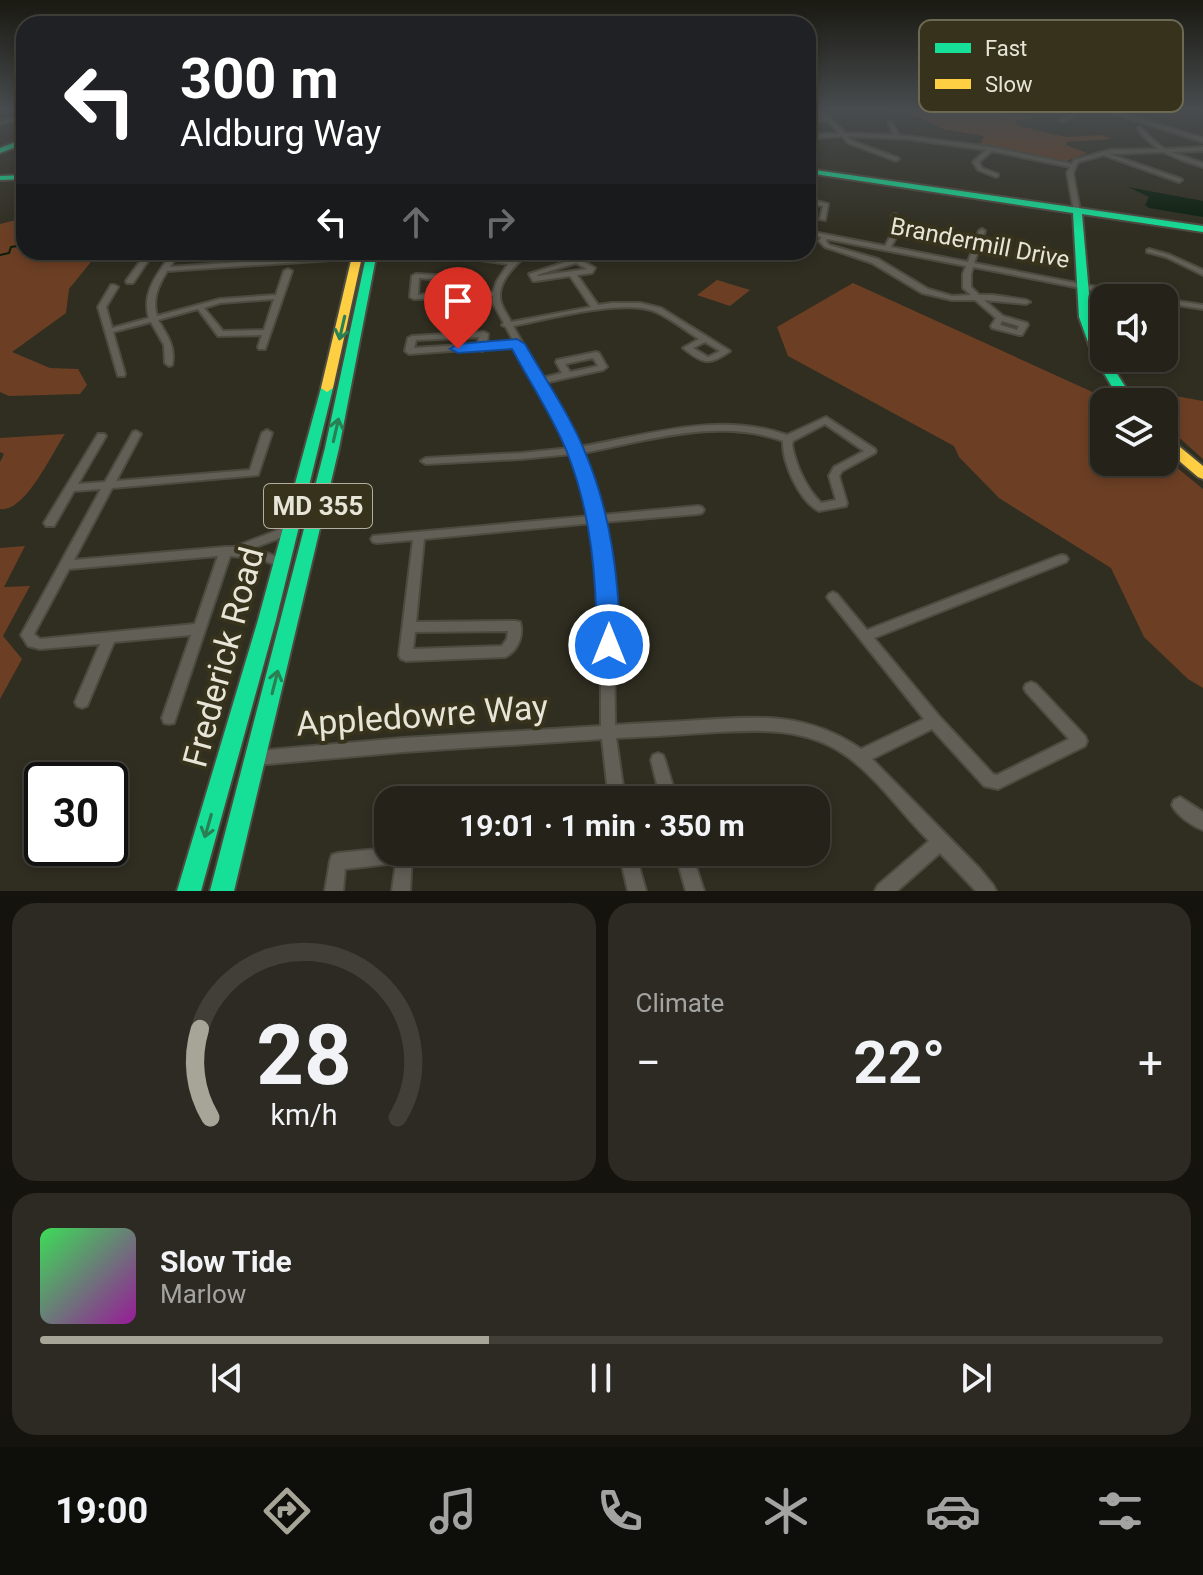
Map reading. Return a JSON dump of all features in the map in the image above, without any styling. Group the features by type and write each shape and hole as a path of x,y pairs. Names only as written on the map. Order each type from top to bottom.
{"main road":[{"path":"816,172 1203,229"},
{"path":"1077,211 1085,317 1098,353 1119,388"},
{"name":"Frederick Road","path":"189,891 362,260"},
{"name":"Frederick Road","path":"222,891 335,434 363,260"},
{"path":"1178,453 1203,474"}],"street":[{"path":"868,151 896,159"},
{"path":"989,151 976,162 980,169 996,175"},
{"path":"999,151 1072,166"},
{"path":"1169,151 1203,165"},
{"path":"1077,211 1070,173 1078,160 1102,153 1176,151"},
{"path":"1102,153 1179,180"},
{"path":"816,203 826,205 823,219"},
{"path":"887,249 900,224 895,216"},
{"path":"982,231 970,266 967,288 1000,318"},
{"name":"Brandermill Drive","path":"816,234 1090,289"},
{"path":"825,236 822,241 827,246 875,261 925,291 952,298 1004,298 1026,302"},
{"path":"1149,251 1168,256 1203,273"},
{"path":"130,281 145,260"},
{"path":"169,363 169,341 154,319 150,299 171,260"},
{"path":"165,269 299,260"},
{"path":"490,260 512,263"},
{"path":"516,260 495,294 499,310 576,450 598,520 607,573 610,619 608,732 615,786"},
{"path":"577,260 591,268 572,274 536,279 533,274 577,260"},
{"path":"262,347 288,271"},
{"path":"572,274 596,308"},
{"path":"432,296 449,278 416,276 414,297 495,294"},
{"path":"114,287 102,307 121,374"},
{"path":"109,331 220,301 277,297"},
{"path":"1178,303 1203,307"},
{"path":"506,325 621,304 649,307 705,339"},
{"path":"199,306 221,334 267,332"},
{"path":"482,348 484,334 412,338 409,351 482,348 517,344"},
{"path":"539,381 567,375"},
{"path":"426,461 576,450 734,427 766,431 788,439 826,420 871,451 838,469 834,476 842,503 819,507 810,500 787,453 788,439"},
{"path":"70,488 254,473 267,433"},
{"path":"136,434 30,630 29,639 40,644 200,629"},
{"path":"50,523 101,436"},
{"path":"377,539 698,510"},
{"path":"64,565 226,551 248,547 289,530"},
{"path":"410,627 515,626 513,641 505,651 406,655 419,535"},
{"path":"226,551 258,554 281,563"},
{"path":"169,718 226,551"},
{"path":"866,636 1062,559"},
{"path":"833,597 983,777 998,782 1080,741 1031,688"},
{"path":"82,702 109,638"},
{"path":"861,757 934,721"},
{"name":"Appledowre Way","path":"227,760 403,745 791,723 813,729 861,757 987,891"},
{"path":"658,760 665,786"},
{"path":"1180,805 1203,822"},
{"path":"884,891 940,842"},
{"path":"334,891 338,861 405,854 401,891"},
{"path":"631,866 637,891"},
{"path":"687,866 695,891"}],"shaded area":[{"path":"1008,151 1087,153 1064,162"},
{"path":"1128,187 1203,201 1203,217 1149,208 1145,205 1149,197"},
{"path":"16,220 16,260 93,260 69,289 66,313 12,352 50,368 78,369 87,385 80,394 9,396 0,392 0,224"},
{"path":"717,280 750,290 730,306 697,295"},
{"path":"853,283 1090,391 1090,476 1178,476 1178,468 1203,489 1203,688 1188,679 1144,637 1111,568 999,498 959,457 954,446 788,356 777,327"},
{"path":"1178,396 1203,401 1203,459 1178,437"},
{"path":"65,434 28,492 19,502 0,509 0,462 4,454 0,452 0,438"},
{"path":"25,546 4,587 30,586 3,636 22,659 0,699 0,548"}],"waterway":[{"path":"0,255 9,253 11,247 16,246"}],"traffic: fast":[{"path":"816,172 1203,229"},
{"path":"0,178 16,177"},
{"path":"1077,211 1085,317 1098,353 1119,388"},
{"path":"222,891 332,448 370,260"},
{"path":"189,891 267,620 327,388"}],"traffic: slow":[{"path":"327,388 356,260"},
{"path":"1178,453 1203,474"}],"route":[{"path":"458,349 517,344 576,450 598,520 607,573 609,645"}]}
